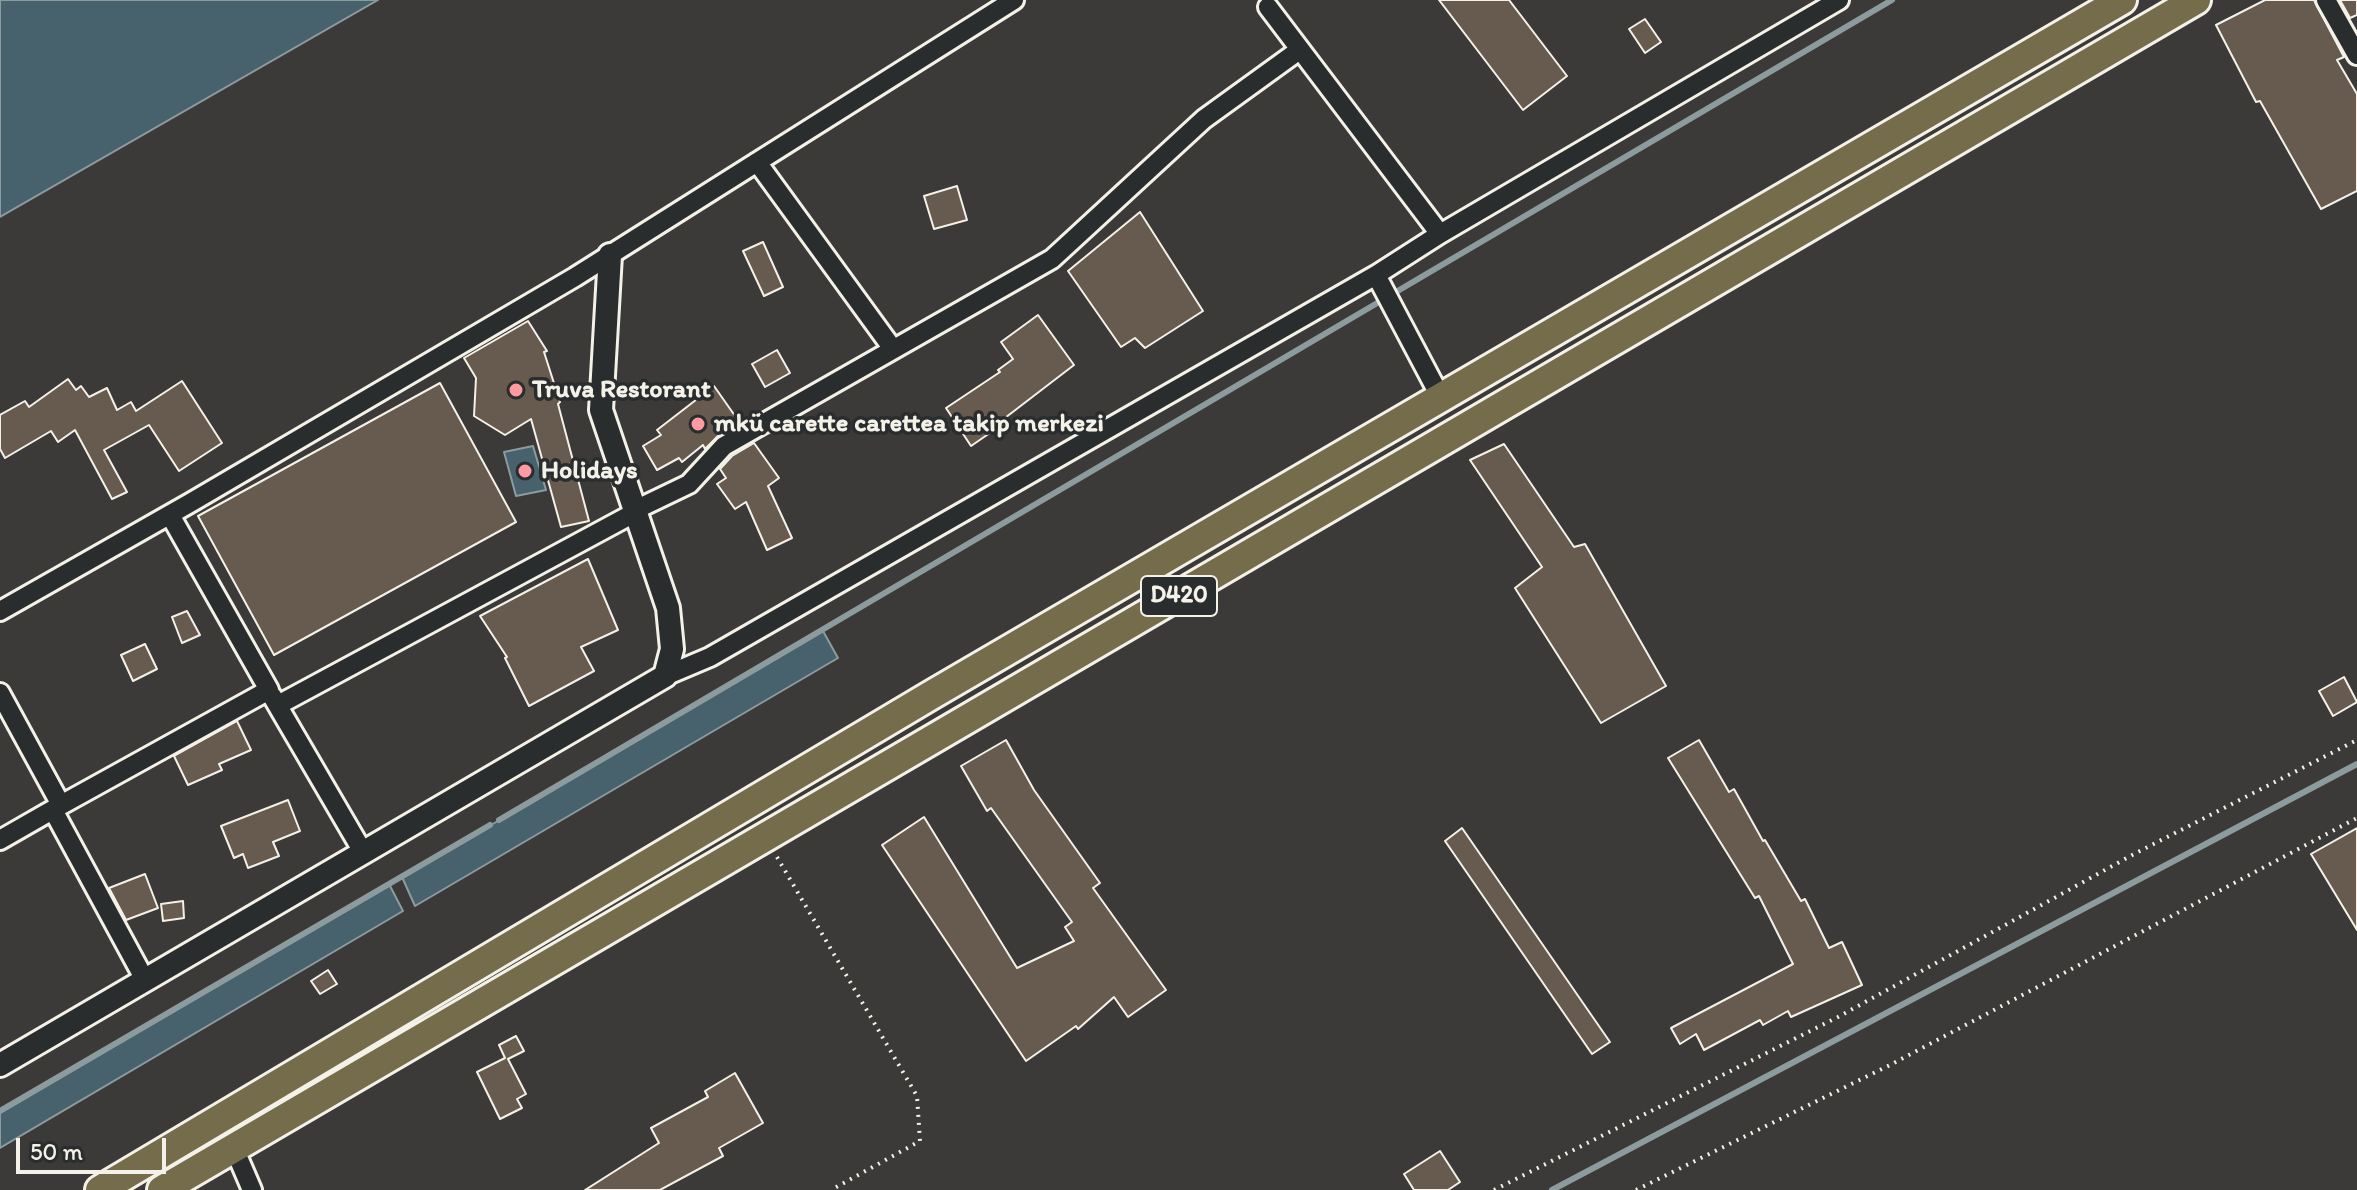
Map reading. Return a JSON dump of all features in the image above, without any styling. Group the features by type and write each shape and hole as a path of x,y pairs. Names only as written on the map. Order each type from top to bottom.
{"main road":[{"name":"D420","path":"100,1190 933,694 2122,0"},
{"name":"D420","path":"162,1190 2196,0"}],"street":[{"path":"0,611 170,515 610,255 1014,0"},
{"path":"0,1065 665,676 710,657 1376,275 1440,234 1839,0"},
{"path":"2326,0 2357,55"},
{"path":"1268,7 1298,51 1440,234"},
{"path":"0,840 57,807 689,484 724,446 1052,259 1204,119 1298,51"},
{"path":"757,162 893,349"},
{"path":"610,255 601,410 668,608 672,649 665,676"},
{"path":"1376,275 1441,398"},
{"path":"170,515 363,852"},
{"path":"0,693 145,980"},
{"path":"234,1148 252,1190"}],"path":[{"path":"1494,1190 1838,1017 2134,854 2357,740"},
{"path":"1636,1190 1890,1065 2357,818"},
{"path":"767,837 917,1096 920,1141 831,1190"}],"water":[{"path":"0,0 378,0 0,217"},
{"name":"Holidays","path":"533,446 546,490 516,496 504,452"},
{"path":"823,631 838,658 415,906 402,877"},
{"path":"389,884 403,911 0,1148 0,1113"}],"building":[{"path":"1439,0 1509,0 1567,76 1523,110"},
{"path":"2265,0 2314,0 2344,57 2337,60 2357,94 2357,191 2321,209 2260,101 2256,102 2216,25"},
{"path":"2340,0 2357,0 2357,15 2350,18"},
{"path":"1645,19 1661,42 1645,53 1629,29"},
{"path":"957,186 967,220 934,229 924,196"},
{"path":"1140,212 1203,311 1145,348 1135,338 1121,347 1068,271"},
{"path":"763,242 783,287 764,296 743,251"},
{"path":"1038,315 1074,365 1001,421 1003,424 971,446 946,408 1000,372 998,370 1013,359 1001,342"},
{"name":"Truva Restorant","path":"528,321 547,351 544,352 560,402 558,404 589,521 561,527 531,419 505,435 474,416 476,378 464,358"},
{"path":"777,350 790,373 765,387 752,364"},
{"path":"68,379 76,390 81,386 89,397 107,388 117,410 131,402 136,411 182,381 222,443 179,471 149,425 104,450 127,492 112,499 75,430 58,442 51,431 5,458 0,449 0,415 25,401 29,407"},
{"path":"440,383 516,522 274,655 198,516"},
{"name":"mkü carette carettea takip merkezi","path":"714,386 740,423 718,436 705,449 703,445 682,462 679,458 657,470 643,446 661,435 657,430"},
{"path":"754,443 779,478 768,486 792,538 767,550 746,502 735,509 717,484 726,478 720,469 732,456"},
{"path":"1504,444 1574,547 1585,544 1666,686 1601,723 1515,588 1542,567 1470,460"},
{"path":"588,559 618,630 581,647 594,671 529,706 507,657 480,616"},
{"path":"187,611 200,635 182,643 172,617"},
{"path":"145,644 157,669 133,681 121,655"},
{"path":"2344,677 2357,702 2333,716 2319,691"},
{"path":"237,721 251,750 219,764 222,770 188,785 174,756"},
{"path":"1006,740 1034,790 1100,883 1093,888 1166,990 1128,1017 1114,997 1078,1029 1076,1026 1026,1061 882,845 924,817 1017,968 1074,941 1065,927 1072,922 991,808 987,811 961,766"},
{"path":"1699,740 1729,792 1734,789 1801,901 1805,899 1829,948 1842,942 1862,985 1791,1017 1788,1011 1763,1025 1760,1020 1704,1050 1696,1034 1680,1044 1671,1028 1793,964 1759,896 1755,898 1668,758"},
{"path":"288,800 300,831 273,842 279,856 248,868 243,854 234,858 221,826"},
{"path":"1462,828 1610,1042 1592,1054 1445,841"},
{"path":"2357,828 2357,930 2311,854"},
{"path":"145,874 158,908 126,920 109,888"},
{"path":"183,901 184,918 163,921 161,904"},
{"path":"328,970 337,984 320,994 311,981"},
{"path":"516,1036 524,1051 508,1059 526,1094 517,1099 522,1108 500,1119 477,1072 505,1058 499,1045"},
{"path":"735,1073 763,1123 719,1148 723,1156 660,1190 585,1190 659,1143 651,1128 708,1097 705,1091"},
{"path":"1440,1151 1460,1182 1448,1190 1414,1190 1404,1174"}],"waterway":[{"path":"499,820 1892,0"},
{"path":"1552,1190 2357,764"},
{"path":"0,1111 490,825"}],"place":[{"name":"Truva Restorant","path":"516,390"},
{"name":"mkü carette carettea takip merkezi","path":"698,424"},
{"name":"Holidays","path":"525,471"}]}
